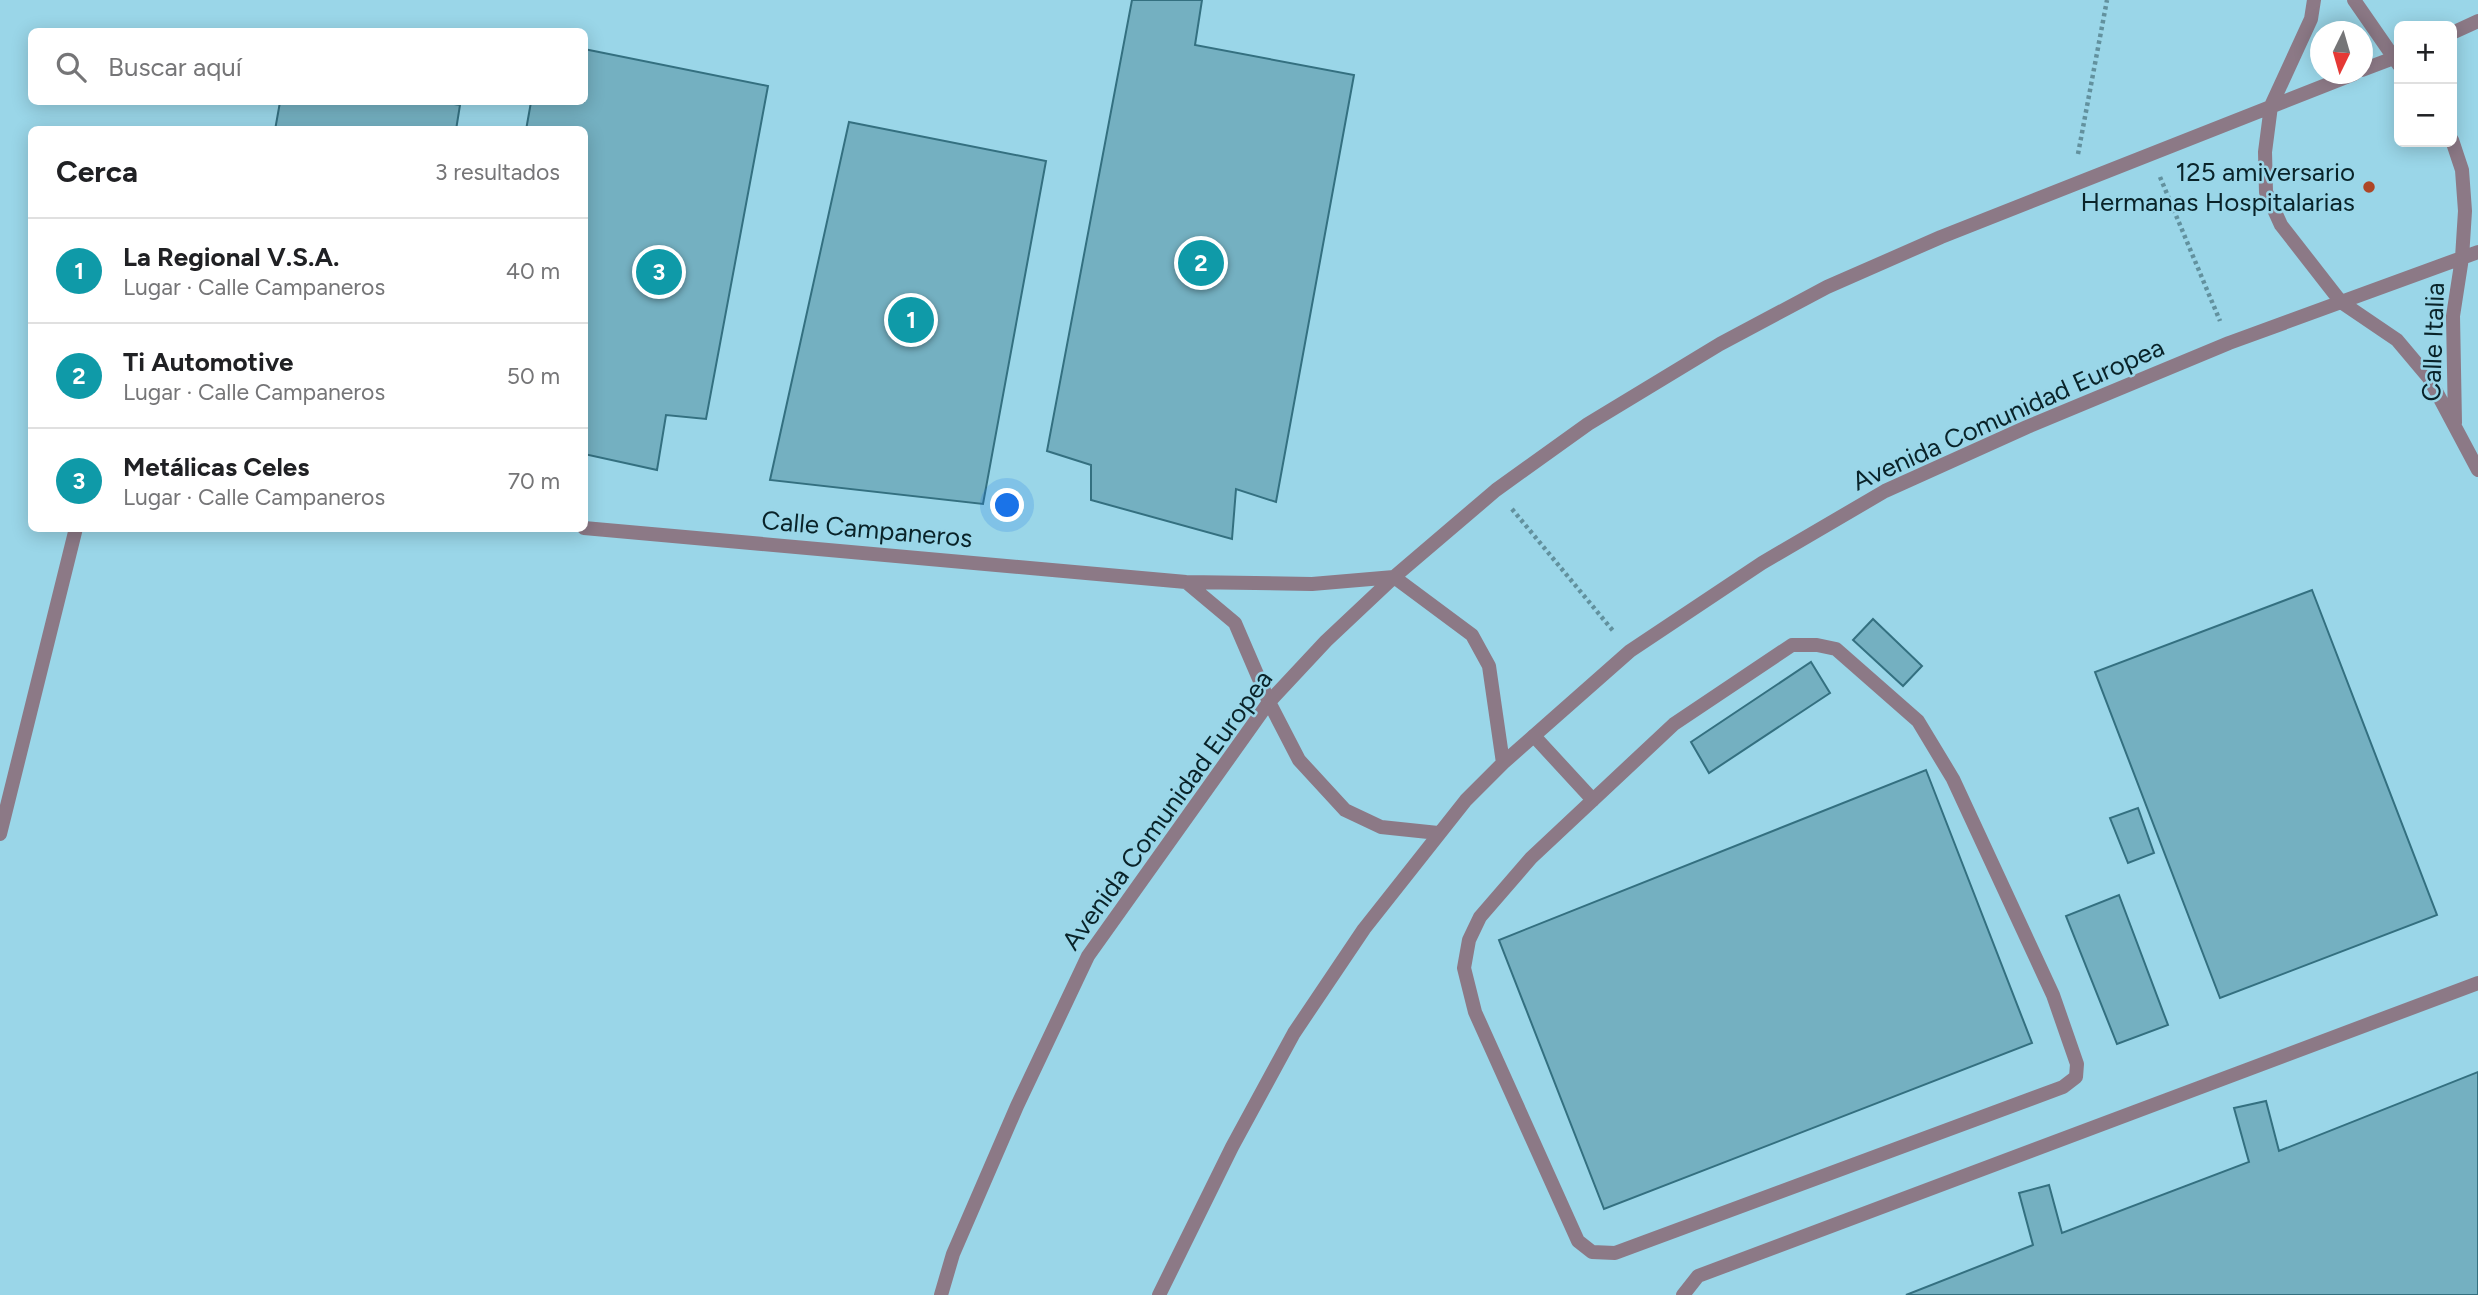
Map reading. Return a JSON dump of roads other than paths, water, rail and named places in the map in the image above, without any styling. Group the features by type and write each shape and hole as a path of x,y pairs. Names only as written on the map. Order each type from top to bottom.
{"street":[{"name":"Calle Italia","path":"2314,0 2311,19 2271,106 2265,152 2266,192 2281,225 2342,302 2398,340 2429,378 2478,470"},
{"path":"2354,0 2394,56"},
{"path":"2457,31 2478,21"},
{"path":"2373,67 2394,61"},
{"name":"Avenida Comunidad Europea","path":"941,1295 953,1254 1012,1118 1088,956 1269,702 1326,641 1394,577 1496,491 1588,424 1720,344 1815,293 1941,237 2328,84"},
{"name":"Calle Italia","path":"2454,147 2462,170 2465,211 2462,258 2453,316 2455,427"},
{"name":"Avenida Comunidad Europea","path":"1159,1295 1294,1033 1364,929 1466,800 1503,763 1630,651 1762,563 1885,491 2027,427 2229,343 2478,251"},
{"name":"Calle Campaneros","path":"588,528 1186,582 1312,584 1394,577"},
{"path":"0,834 75,532"},
{"path":"1394,577 1472,635 1489,666 1503,763"},
{"path":"1186,582 1235,623 1269,702 1299,760 1345,810 1381,827 1438,833"},
{"path":"1792,645 1817,645 1836,649 1917,721 1953,779 2053,995 2077,1064 2076,1077 2063,1087 1615,1254 1592,1252 1578,1241 1572,1228 1475,1012 1464,968 1469,940 1480,917 1531,858 1593,800 1674,724 1792,645"},
{"path":"1534,736 1593,800"},
{"path":"1683,1295 1698,1276 2478,983"}],"place":[{"name":"125 amiversario Hermanas Hospitalarias","path":"2369,187"},
{"name":"Ti Automotive","path":"1201,263"},
{"name":"Metálicas Celes","path":"659,272"},
{"name":"La Regional V.S.A.","path":"911,320"}]}
